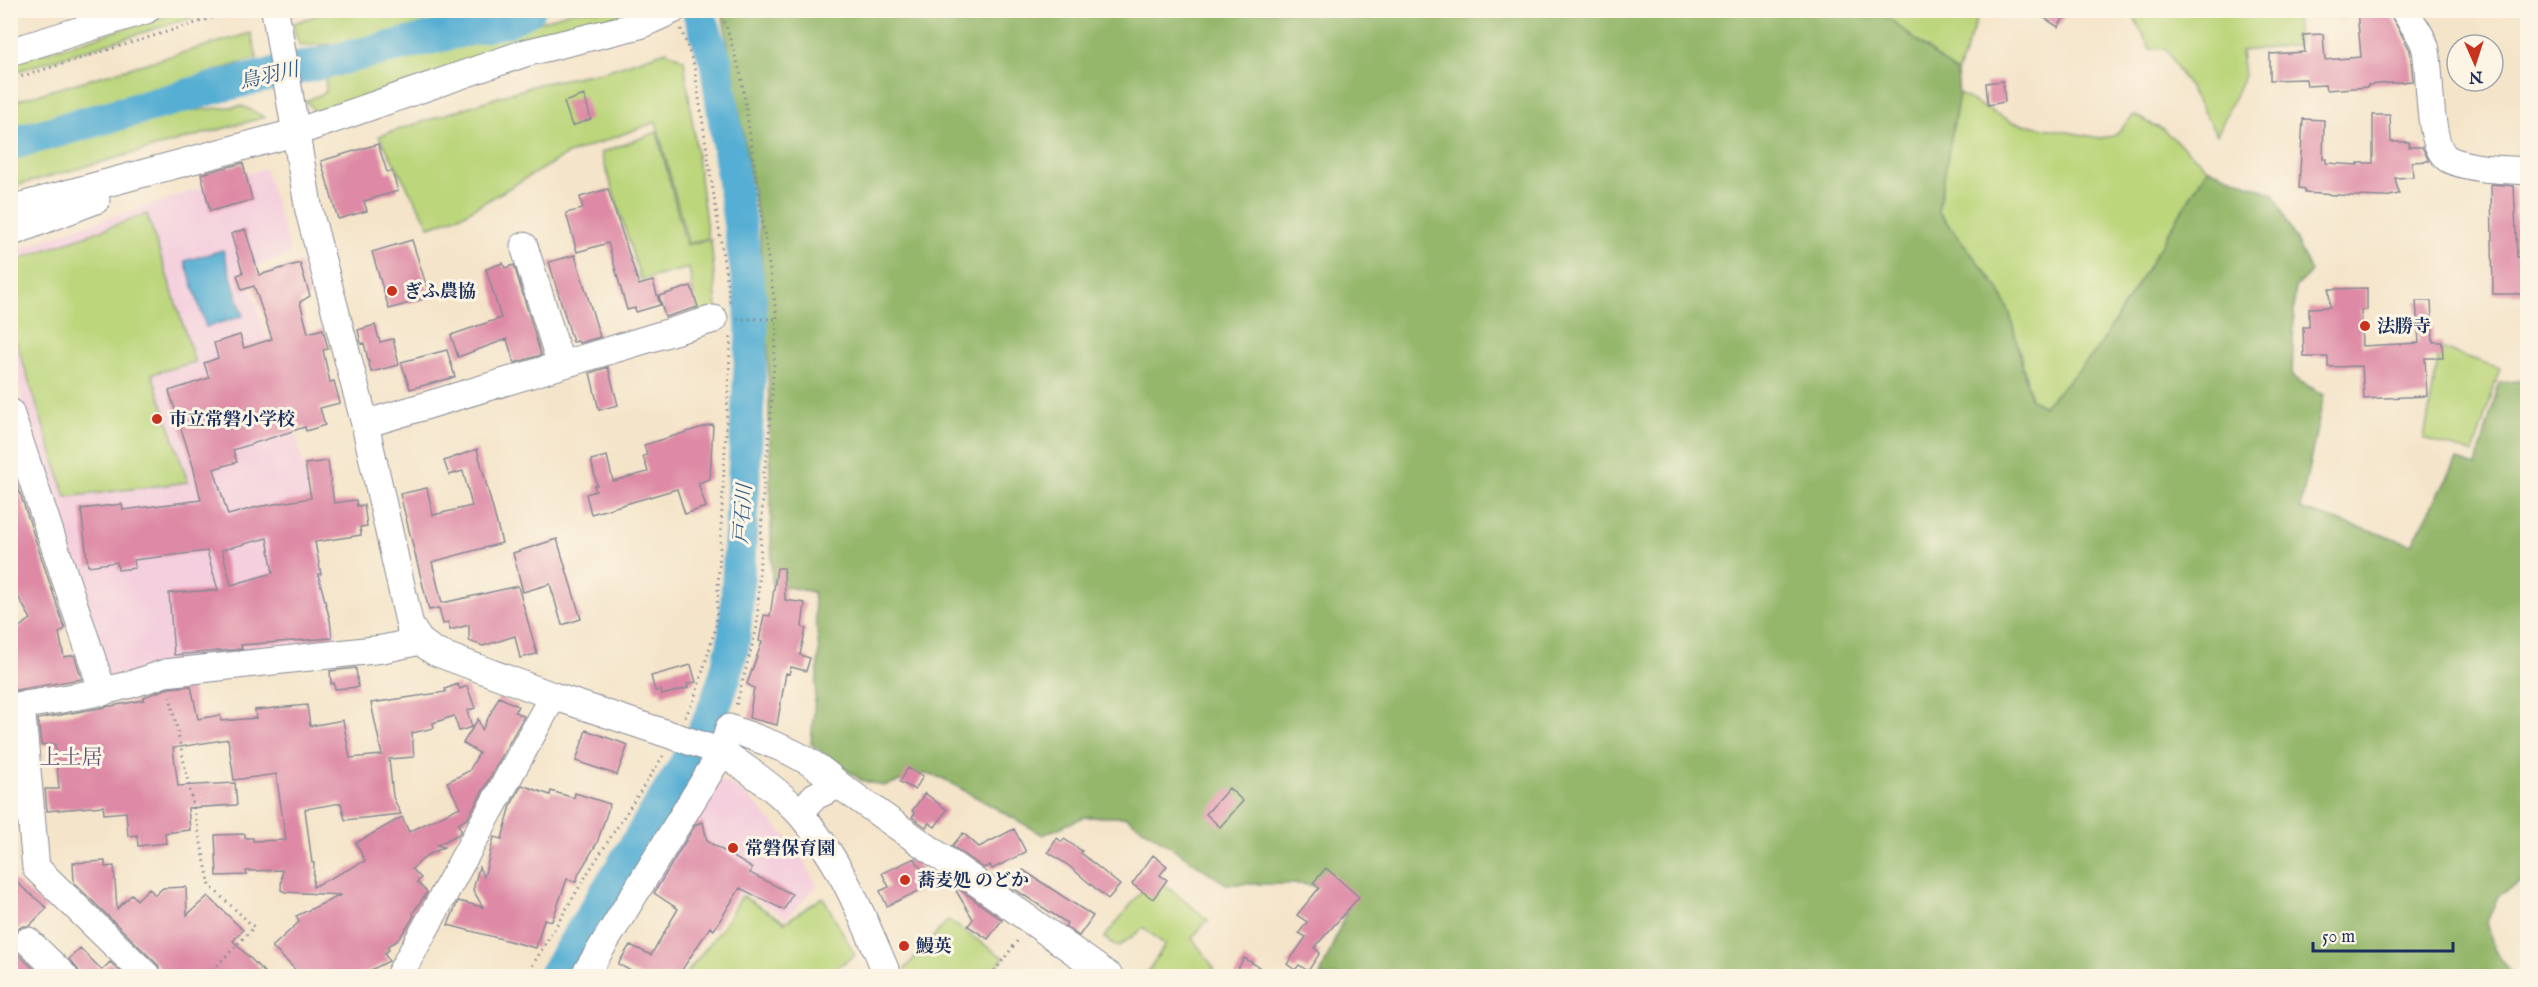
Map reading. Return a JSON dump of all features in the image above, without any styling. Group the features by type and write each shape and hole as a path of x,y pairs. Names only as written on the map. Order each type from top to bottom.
{"street":[{"path":"10,52 146,10"},
{"path":"275,10 309,211 364,424 410,626 420,641 435,652 553,696 677,738 803,756 821,768 839,785 1109,976"},
{"path":"2404,10 2426,48 2430,109 2441,152 2448,159 2476,167 2528,171"},
{"path":"10,209 220,151 525,53 676,16"},
{"path":"10,233 220,151"},
{"path":"524,246 561,365"},
{"path":"364,424 561,365 728,319"},
{"path":"10,412 103,693"},
{"path":"147,976 36,868 16,706 103,693 136,685 165,673 383,649 420,641"},
{"path":"399,976 553,696"},
{"path":"721,743 744,766 800,813 823,843 840,870 888,976"},
{"path":"584,976 721,743"},
{"path":"800,813 815,795 839,785"},
{"path":"28,941 64,976"}],"path":[{"path":"10,80 238,10"},
{"path":"721,10 741,75 777,319 768,451 764,472 757,627 721,743"},
{"path":"526,976 589,871 677,738 694,700 716,627 728,319 694,65 676,16"},
{"path":"728,319 777,319"},
{"path":"165,673 210,886 254,927 207,976"},
{"path":"991,976 1032,922"}],"shaded area":[{"name":"市立常磐小学校","path":"265,168 291,254 246,270 297,435 338,646 103,680 16,403 23,400 11,361 10,253 73,229"},
{"name":"常磐保育園","path":"718,778 746,794 785,836 803,859 817,886 786,918 743,891 715,924 649,884"}],"green space":[{"path":"2343,10 2344,18 2296,15 2298,45 2241,51 2244,76 2217,135 2166,49 2150,49 2131,11"},
{"path":"183,11 213,11 11,73 10,63"},
{"path":"329,11 484,11 429,39 300,46 292,24"},
{"path":"573,11 633,11 315,112 306,101 326,92 325,72 347,65 359,49 470,46"},
{"path":"722,11 1880,11 1957,73 1959,94 1938,211 1999,289 2010,314 2030,398 2043,407 2096,352 2208,168 2274,194 2311,272 2295,287 2292,377 2324,395 2300,509 2412,544 2457,460 2476,466 2499,383 2527,380 2527,879 2498,896 2487,922 2494,949 2510,972 2516,976 1320,976 1346,912 1345,898 1333,889 1302,884 1226,884 1126,817 1084,817 1043,835 942,778 926,774 883,786 861,780 811,744 819,652 813,592 772,584 768,351 759,226"},
{"path":"1880,11 1980,11 1957,73"},
{"path":"251,33 257,58 11,135 11,102"},
{"path":"666,51 684,60 708,238 688,244 656,122 566,155 464,214 430,227 379,136 539,84 606,71"},
{"path":"1959,94 2012,122 2100,138 2114,136 2134,115 2163,130 2208,168 2096,352 2043,407 2031,398 2010,314 1999,289 1938,211"},
{"path":"242,106 265,117 11,187 11,160 186,111"},
{"path":"657,132 686,245 711,240 717,309 697,313 689,268 641,280 601,153"},
{"path":"147,214 195,362 152,374 188,482 66,497 11,325 11,262"},
{"path":"2440,348 2500,368 2473,453 2424,439"},
{"path":"1154,876 1208,920 1192,938 1214,968 1207,976 1145,976 1165,945 1144,928 1118,947 1104,938"},
{"path":"742,896 785,922 823,897 855,955 824,976 684,976 722,928"},
{"path":"948,920 1004,958 988,976 908,976 905,969"}],"water":[{"path":"223,250 243,316 206,327 185,261"}],"building":[{"path":"2032,10 2069,10 2058,27"},
{"path":"2357,10 2388,10 2410,50 2413,81 2326,90 2325,85 2307,86 2306,79 2270,80 2270,54 2305,52 2303,35 2323,34 2325,60 2361,57"},
{"path":"2003,81 2005,102 1988,105 1986,83"},
{"path":"584,95 591,119 572,126 564,102"},
{"path":"2373,115 2390,115 2391,142 2409,142 2409,147 2422,147 2429,161 2412,162 2413,177 2395,178 2399,194 2385,197 2353,196 2305,193 2305,189 2299,188 2303,119 2324,120 2323,159 2326,159 2326,163 2358,165 2358,163 2373,163"},
{"path":"378,144 387,172 392,171 398,191 364,201 367,211 338,219 321,161"},
{"path":"243,163 252,200 210,211 201,174"},
{"path":"2491,184 2514,186 2517,257 2528,258 2528,294 2493,294"},
{"path":"608,189 639,285 653,281 660,305 636,312 635,308 627,310 608,243 577,252 566,213 583,209 580,197"},
{"path":"245,229 259,275 300,263 310,296 300,302 308,333 323,329 328,349 323,350 330,382 334,381 340,403 320,408 325,425 306,431 305,427 233,450 237,462 214,469 228,515 257,507 311,498 305,464 328,461 334,503 356,500 357,506 364,505 367,526 360,527 361,535 315,542 321,574 318,574 330,620 332,638 241,645 242,649 174,655 169,593 218,590 207,551 134,560 135,568 118,570 117,562 88,566 81,509 122,504 123,510 201,500 193,466 169,391 209,378 204,363 218,358 214,343 240,335 244,348 272,339 254,286 242,290 237,275 243,273 231,234","holes":["267,538 273,573 231,585 222,550"]},
{"path":"412,240 430,297 389,309 372,252"},
{"path":"575,255 600,337 579,343 578,341 573,342 549,262"},
{"path":"503,263 505,268 514,265 541,355 514,363 507,339 458,357 451,335 501,318 486,269"},
{"path":"691,286 698,307 665,317 659,296"},
{"path":"2367,288 2367,310 2361,310 2362,346 2419,343 2416,301 2431,301 2433,342 2442,342 2443,358 2425,358 2427,396 2364,399 2362,366 2328,367 2328,357 2304,357 2303,327 2309,327 2309,308 2330,307 2329,289"},
{"path":"375,325 380,342 393,339 399,365 371,372 364,343 361,344 358,330"},
{"path":"447,350 455,377 410,389 401,362"},
{"path":"608,367 618,405 599,410 590,373"},
{"path":"713,424 710,479 698,483 706,507 685,514 677,489 591,514 586,494 596,491 594,486 597,485 591,460 607,456 613,481 648,472 643,456 647,455 644,445"},
{"path":"477,449 502,543 432,562 442,603 518,586 537,654 520,658 515,636 483,646 469,641 469,625 450,630 448,622 443,624 439,608 429,610 400,494 427,488 433,515 472,506 463,471 449,475 444,461"},
{"path":"10,463 65,629 59,633 64,657 74,655 82,679 10,691 10,633 31,619 10,583"},
{"path":"557,539 581,619 562,625 550,584 523,592 513,553"},
{"path":"777,568 784,568 785,600 805,603 802,627 806,628 800,655 810,658 806,671 791,667 789,674 786,673 777,725 749,718 754,688 747,684 762,642 759,641 764,615 770,616"},
{"path":"691,665 696,682 687,684 688,688 662,695 661,690 655,691 651,676"},
{"path":"356,668 358,687 335,689 334,683 331,684 330,671"},
{"path":"458,684 460,689 467,686 475,708 467,711 472,727 459,731 454,716 433,723 434,728 412,733 414,757 389,759 393,797 401,814 345,820 341,803 305,809 312,863 314,863 313,887 365,861 356,843 402,817 409,832 460,807 447,782 469,771 479,753 463,743 478,719 482,730 499,697 518,706 515,712 524,716 467,819 458,824 461,830 459,834 437,845 444,847 426,856 412,869 421,878 417,882 427,892 397,941 387,946 389,950 384,953 389,961 359,976 302,976 272,947 299,922 296,916 341,895 285,892 281,890 282,870 246,871 247,875 217,876 215,835 245,834 245,838 253,838 253,841 286,840 276,774 234,780 228,739 173,748 178,786 235,783 237,805 188,808 190,830 165,833 166,843 138,846 137,835 128,836 126,812 104,814 103,806 47,811 45,789 59,789 55,744 41,745 38,719 144,700 144,697 169,688 191,686 198,719 220,715 221,721 256,718 255,710 307,705 310,726 343,720 350,758 382,755 371,703 446,692 445,689"},
{"path":"586,730 628,745 617,775 576,761"},
{"path":"908,768 923,776 915,790 900,782"},
{"path":"522,785 550,795 551,791 574,798 575,793 610,804 597,843 576,882 567,879 552,921 544,919 536,948 448,925 458,901 483,907 473,890 479,867 484,877 494,837 502,839 511,805"},
{"path":"1229,788 1243,801 1220,827 1206,814"},
{"path":"925,793 947,810 935,827 929,823 926,827 912,817 915,813 912,811"},
{"path":"703,822 707,841 752,868 750,873 792,894 784,910 740,888 714,930 710,927 678,976 640,976 618,964 630,945 651,955 678,909 654,893 696,824"},
{"path":"1014,829 1026,852 992,869 990,865 984,868 952,846 963,833 979,847"},
{"path":"1057,838 1062,842 1064,839 1082,851 1081,853 1120,885 1108,899 1069,866 1048,852"},
{"path":"1153,855 1167,866 1160,875 1167,880 1153,899 1132,884"},
{"name":"蕎麦処 のどか","path":"915,858 929,886 887,906 880,891 889,887 882,873"},
{"path":"105,861 105,867 114,866 117,909 132,894 137,900 149,888 155,895 163,888 186,887 187,915 208,896 243,930 233,941 268,976 162,976 158,965 74,883 73,863"},
{"path":"1326,868 1359,897 1314,948 1320,953 1308,971 1299,965 1295,970 1287,964 1306,937 1299,933 1307,922 1297,915 1319,888 1313,883"},
{"path":"1023,870 1093,916 1079,936 1065,926 1067,923 1011,887"},
{"path":"10,877 47,908 29,926 16,930 12,948 41,976 10,976"},
{"path":"952,884 1002,920 988,939 968,926 973,919"},
{"path":"80,948 102,970 110,962 125,976 79,976 79,971 69,959"},
{"path":"1244,958 1259,967 1253,976 1234,976"}],"waterway":[{"name":"鳥羽川","path":"10,144 221,86 506,21 529,10"},
{"name":"戸石川","path":"554,976 682,770 710,719 733,646 752,332 750,296 716,62 698,10"}],"place":[{"name":"ぎふ農協","path":"392,291"},
{"name":"法勝寺","path":"2365,326"},
{"name":"市立常磐小学校","path":"157,419"},
{"name":"常磐保育園","path":"733,848"},
{"name":"蕎麦処 のどか","path":"905,880"},
{"name":"鰻英","path":"904,946"}],"district":[{"name":"上土居","path":"71,757"}]}
